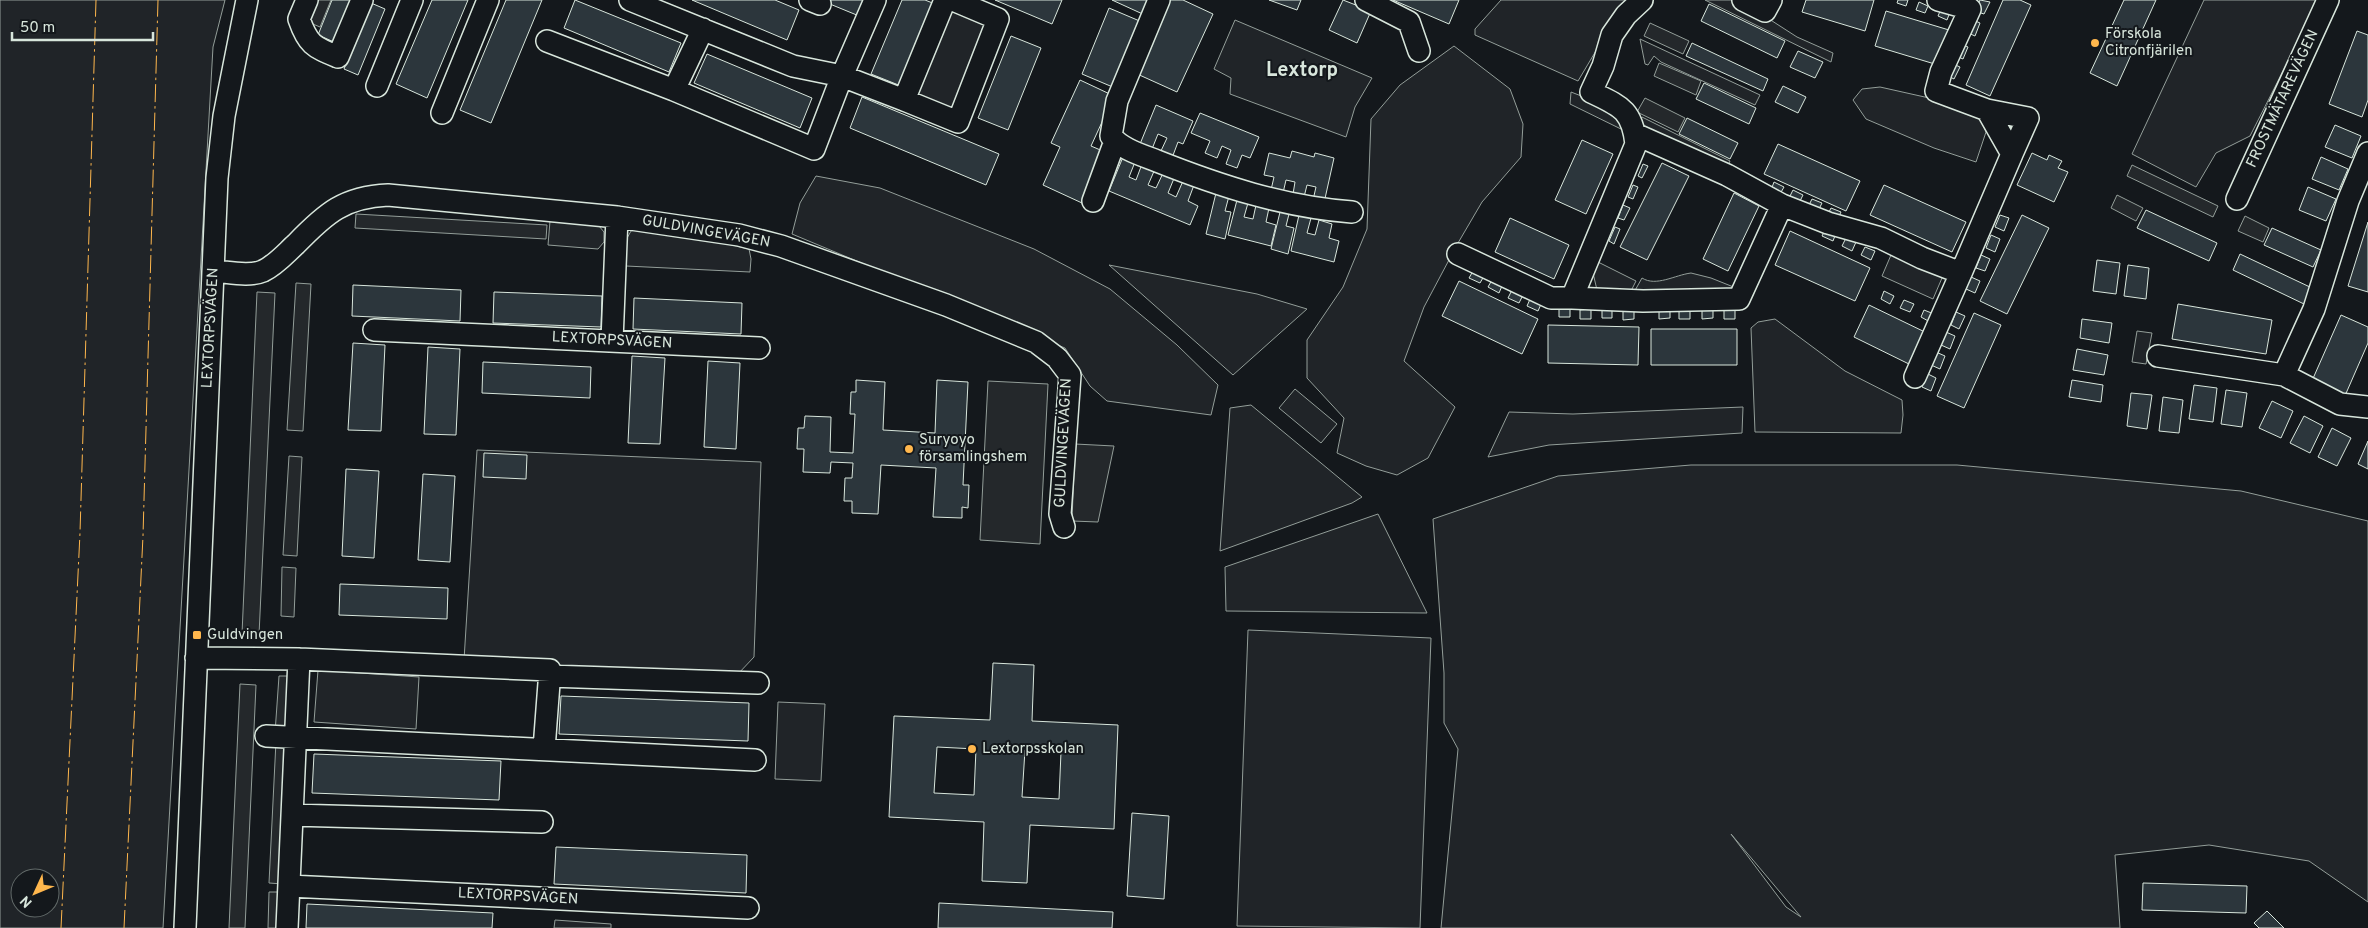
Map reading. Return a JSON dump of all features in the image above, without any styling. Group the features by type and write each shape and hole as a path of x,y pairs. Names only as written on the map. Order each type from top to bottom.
{"street":[{"name":"LEXTORPSVÄGEN","path":"184,928 218,178 224,116 247,0"},
{"path":"307,0 299,18 304,32 315,47 338,57 362,0"},
{"path":"377,86 412,0"},
{"path":"442,114 488,0"},
{"path":"630,0 660,6 703,29 793,66 842,76 958,122 998,19 953,0"},
{"path":"547,41 674,90 814,150 842,76 875,0"},
{"path":"904,100 945,0"},
{"path":"1159,0 1117,101 1111,136 1115,141 1148,157 1233,189 1286,203 1352,212"},
{"path":"1366,0 1409,22 1420,51"},
{"path":"1572,298 1635,151 1635,134 1627,113 1620,106 1591,92 1612,34 1626,15 1642,0"},
{"path":"1743,0 1766,11 1771,0"},
{"path":"1915,377 2028,118 1987,110 1936,91 1942,72 1972,5 1938,0"},
{"name":"FROSTMÄTAREVÄGEN","path":"2237,199 2328,0"},
{"path":"674,90 703,29"},
{"path":"1987,110 2012,154"},
{"path":"1635,134 1727,175 1782,205 1837,226 1881,238 1922,258 1961,273"},
{"path":"1093,201 1115,141"},
{"path":"2284,374 2314,309 2348,201 2368,153"},
{"name":"GULDVINGEVÄGEN","path":"214,271 252,274 263,271 274,264 334,210 355,199 366,196 388,195 617,217 739,235 781,246 946,305 1036,342 1057,358 1070,375 1060,514 1064,527"},
{"path":"1458,254 1551,298 1643,301 1739,299 1782,205"},
{"path":"612,341 617,217"},
{"name":"LEXTORPSVÄGEN","path":"374,330 759,348"},
{"path":"2158,356 2284,374 2340,404 2368,407"},
{"path":"196,658 299,659 550,670 544,749"},
{"path":"287,928 299,659"},
{"path":"549,676 758,683"},
{"path":"266,736 755,760"},
{"path":"292,815 542,822"},
{"name":"LEXTORPSVÄGEN","path":"289,886 748,908"}],"shaded area":[{"path":"0,0 225,0 213,47 163,928 0,928"},
{"path":"318,0 331,0 320,27 308,22"},
{"path":"1501,0 1630,0 1622,7 1578,81 1475,35 1475,29"},
{"path":"1705,0 1734,0 1752,8 1797,37 1833,53 1831,62"},
{"path":"2204,0 2317,0 2307,24 2250,136 2216,153 2196,187 2132,154"},
{"path":"947,5 991,24 956,112 911,93"},
{"path":"1235,20 1372,78 1355,107 1346,137 1230,94 1231,78 1214,69"},
{"path":"1650,23 1689,41 1683,54 1644,36"},
{"path":"1640,39 1760,95 1755,105 1661,62 1654,56 1648,65 1645,64"},
{"path":"1454,46 1510,89 1523,124 1521,157 1482,202 1424,307 1404,361 1455,407 1428,458 1397,475 1366,466 1337,453 1344,418 1307,378 1307,340 1343,287 1367,229 1371,119 1400,85"},
{"path":"1659,63 1701,81 1696,95 1654,76"},
{"path":"1880,87 1956,104 1979,115 1986,132 1976,162 1934,148 1866,119 1853,100 1862,89"},
{"path":"1571,92 1620,111 1625,131 1570,104"},
{"path":"1645,98 1685,118 1678,132 1637,112"},
{"path":"1642,117 1730,161 1727,168 1684,149 1639,124"},
{"path":"2132,165 2218,206 2213,217 2127,176"},
{"path":"816,176 880,188 1034,249 1110,289 1177,345 1218,385 1211,415 1107,401 1090,386 1065,348 792,234 800,203"},
{"path":"2117,195 2143,208 2136,221 2111,208"},
{"path":"356,214 547,225 546,239 355,228"},
{"path":"2245,216 2269,228 2263,242 2238,231"},
{"path":"550,221 599,226 604,232 604,242 598,249 548,245"},
{"path":"639,229 689,235 749,249 751,259 750,272 626,266 626,240 631,231"},
{"path":"1894,248 1945,271 1933,299 1882,276"},
{"path":"1598,262 1636,281 1629,295 1597,290 1593,273"},
{"path":"1109,265 1257,294 1307,309 1233,375"},
{"path":"1691,273 1711,278 1736,288 1633,294 1642,278 1659,281"},
{"path":"296,283 311,284 303,431 287,430"},
{"path":"257,292 275,293 259,635 242,634"},
{"path":"1775,319 1845,371 1902,400 1901,433 1755,432 1751,328 1758,322"},
{"path":"2137,331 2152,333 2146,364 2132,362"},
{"path":"988,381 1048,384 1040,544 980,540"},
{"path":"1295,389 1337,424 1321,443 1279,408"},
{"path":"1251,405 1362,497 1352,503 1220,551 1230,408"},
{"path":"1743,407 1742,433 1549,445 1488,457 1509,412 1573,414"},
{"path":"1075,444 1114,446 1098,522 1072,521"},
{"path":"477,450 761,462 754,657 737,675 464,660"},
{"path":"289,456 302,457 297,556 283,555"},
{"path":"1691,465 1957,465 2241,491 2368,521 2368,902 2309,861 2209,845 2115,855 2120,928 1441,928 1458,749 1444,723 1444,673 1433,519 1558,476","holes":["1731,834 1801,917 1786,907"]},
{"path":"1378,514 1427,613 1226,611 1225,567"},
{"path":"282,567 296,568 294,617 281,616"},
{"path":"1248,630 1431,638 1420,928 1237,926"},
{"path":"318,670 419,677 416,729 314,722"},
{"path":"279,676 294,676 290,734 275,733"},
{"path":"240,684 256,685 245,928 229,928"},
{"path":"778,702 825,704 821,781 775,779"},
{"path":"276,741 290,742 283,884 269,883"},
{"path":"269,892 283,892 281,928 268,928"},
{"path":"555,920 611,924 611,928 554,928"}],"building":[{"path":"332,0 351,0 334,42 318,35"},
{"path":"432,0 468,0 427,98 396,84"},
{"path":"506,0 542,0 491,123 460,110"},
{"path":"575,0 681,43 669,72 564,28"},
{"path":"692,0 775,0 799,10 787,40"},
{"path":"826,0 872,0 864,18 825,2"},
{"path":"902,0 925,0 935,4 901,86 871,74"},
{"path":"995,0 1062,0 1052,24"},
{"path":"1112,0 1154,0 1147,16"},
{"path":"1169,0 1183,0 1213,14 1177,92 1135,73"},
{"path":"1269,0 1301,0 1297,10"},
{"path":"1343,0 1371,11 1357,43 1329,30"},
{"path":"1393,0 1459,0 1449,24"},
{"path":"1806,0 1874,0 1865,31 1802,12"},
{"path":"1898,0 1908,0 1906,6 1897,3"},
{"path":"1980,0 1990,2 1984,14 1975,11"},
{"path":"2003,0 2020,0 2031,5 1990,96 1966,85"},
{"path":"2124,0 2156,0 2117,86 2090,73"},
{"path":"1919,2 1928,6 1925,13 1916,10"},
{"path":"371,3 385,9 358,75 344,69"},
{"path":"1709,4 1785,41 1777,58 1701,21"},
{"path":"1109,8 1142,22 1115,88 1082,74"},
{"path":"1941,9 1950,12 1947,20 1938,16"},
{"path":"1886,11 1949,30 1938,65 1875,46"},
{"path":"1971,19 1980,23 1975,36 1966,32"},
{"path":"2357,31 2368,35 2368,100 2362,117 2329,104"},
{"path":"1011,36 1041,48 1008,130 978,118"},
{"path":"1692,43 1768,79 1763,91 1686,56"},
{"path":"1959,43 1968,47 1963,59 1954,55"},
{"path":"1798,51 1823,62 1815,78 1790,67"},
{"path":"707,54 812,98 800,128 694,83"},
{"path":"1951,63 1960,67 1954,79 1946,75"},
{"path":"1080,80 1114,96 1091,146 1105,152 1082,203 1043,185 1060,147 1051,143"},
{"path":"1704,83 1756,108 1749,124 1696,99"},
{"path":"1783,86 1806,97 1798,113 1775,102"},
{"path":"862,97 999,154 986,185 850,128"},
{"path":"1156,105 1193,121 1183,144 1178,142 1172,158 1160,153 1167,138 1158,134 1152,149 1140,144"},
{"path":"1200,113 1259,137 1250,158 1242,155 1237,168 1226,164 1231,150 1222,146 1217,158 1205,153 1210,141 1191,133"},
{"path":"1687,118 1738,143 1730,159 1679,134"},
{"path":"2335,125 2361,136 2352,158 2325,147"},
{"path":"1582,140 1613,154 1586,214 1555,200"},
{"path":"1778,144 1860,181 1846,211 1764,174"},
{"path":"1292,151 1314,157 1315,153 1334,158 1324,203 1313,200 1316,187 1307,185 1304,197 1293,194 1295,182 1286,180 1283,193 1271,190 1274,177 1264,175 1269,153 1290,158"},
{"path":"2032,153 2047,160 2049,155 2062,161 2058,168 2068,172 2054,202 2017,185"},
{"path":"1123,157 1135,162 1129,177 1136,180 1142,164 1155,169 1148,185 1156,188 1164,171 1175,176 1168,193 1176,197 1183,181 1194,185 1188,201 1198,206 1190,225 1109,191"},
{"path":"2321,157 2348,169 2339,190 2312,179"},
{"path":"1662,163 1689,176 1647,260 1620,247"},
{"path":"1643,164 1648,166 1642,178 1638,176"},
{"path":"1774,182 1784,187 1780,194 1771,190"},
{"path":"1633,185 1638,187 1633,199 1628,197"},
{"path":"1884,185 1966,222 1952,252 1870,215"},
{"path":"2308,187 2336,199 2326,221 2299,210"},
{"path":"1793,190 1803,195 1799,203 1789,198"},
{"path":"1216,193 1229,196 1225,211 1231,212 1225,239 1206,234"},
{"path":"1734,193 1759,206 1728,271 1703,259"},
{"path":"1812,199 1822,203 1818,211 1808,207"},
{"path":"1237,200 1248,203 1244,217 1253,219 1256,205 1269,208 1266,222 1276,225 1271,246 1228,235"},
{"path":"1623,205 1630,208 1624,220 1618,218"},
{"path":"1281,208 1290,210 1286,226 1294,228 1288,254 1271,249"},
{"path":"1831,208 1841,212 1837,220 1827,216"},
{"path":"2146,210 2217,243 2209,261 2137,228"},
{"path":"1299,215 1311,218 1307,233 1315,235 1319,220 1332,224 1329,238 1339,241 1334,262 1291,251"},
{"path":"2000,215 2009,218 2004,231 1995,227"},
{"path":"2022,215 2049,228 2007,314 1980,301"},
{"path":"1510,218 1569,245 1554,279 1495,252"},
{"path":"2368,222 2368,292 2348,286"},
{"path":"1615,227 1620,229 1614,244 1609,241"},
{"path":"1826,228 1836,233 1833,241 1822,236"},
{"path":"2272,228 2321,250 2313,267 2264,245"},
{"path":"1790,231 1870,268 1855,301 1775,265"},
{"path":"1991,235 2000,239 1995,252 1986,248"},
{"path":"1846,238 1856,242 1852,251 1842,246"},
{"path":"1865,247 1875,251 1871,260 1861,255"},
{"path":"2240,254 2312,288 2304,304 2233,270"},
{"path":"1981,255 1990,259 1985,271 1976,268"},
{"path":"2097,260 2120,263 2116,294 2093,291"},
{"path":"2128,265 2149,268 2146,299 2124,296"},
{"path":"1473,271 1484,276 1480,283 1469,278"},
{"path":"1971,277 1980,281 1975,293 1966,289"},
{"path":"1492,280 1502,286 1499,293 1488,287"},
{"path":"1459,281 1538,319 1522,354 1442,316"},
{"path":"353,285 461,290 460,321 352,316"},
{"path":"1512,290 1523,295 1519,303 1508,298"},
{"path":"1884,291 1894,296 1890,304 1881,299"},
{"path":"494,292 602,296 601,327 493,323"},
{"path":"1531,297 1542,302 1538,311 1527,306"},
{"path":"634,298 742,303 741,334 633,329"},
{"path":"1904,300 1914,304 1910,312 1900,308"},
{"path":"2178,304 2272,320 2266,354 2172,339"},
{"path":"1869,305 1929,334 1913,366 1854,337"},
{"path":"1559,308 1570,308 1570,317 1559,317"},
{"path":"1591,309 1591,319 1580,319 1580,310"},
{"path":"1602,309 1612,309 1612,318 1602,318"},
{"path":"1659,309 1670,310 1670,318 1659,319"},
{"path":"1713,309 1713,318 1702,319 1702,310"},
{"path":"1634,310 1634,319 1623,320 1623,311"},
{"path":"1679,310 1690,310 1690,319 1679,319"},
{"path":"1724,310 1735,310 1735,319 1724,319"},
{"path":"1924,310 1934,314 1930,322 1921,317"},
{"path":"1956,312 1965,316 1959,329 1951,325"},
{"path":"1974,313 2001,325 1964,408 1937,396"},
{"path":"2341,315 2368,327 2368,343 2344,398 2311,383"},
{"path":"2082,319 2112,323 2109,343 2080,338"},
{"path":"1548,325 1639,327 1638,365 1548,363"},
{"path":"1651,329 1737,329 1737,365 1651,365"},
{"path":"1946,332 1955,336 1950,349 1941,345"},
{"path":"353,343 385,345 381,431 348,430"},
{"path":"428,347 460,349 456,435 424,434"},
{"path":"2077,349 2108,355 2104,375 2073,370"},
{"path":"1936,352 1945,356 1940,369 1931,365"},
{"path":"632,356 665,358 660,444 628,443"},
{"path":"708,361 740,363 736,449 704,447"},
{"path":"483,362 591,367 590,398 482,393"},
{"path":"1928,374 1936,378 1931,391 1922,387"},
{"name":"Suryoyo församlingshem","path":"856,380 885,382 883,430 935,433 937,380 968,382 963,485 969,485 968,508 962,507 962,518 933,517 936,468 881,465 878,514 852,513 852,501 844,501 845,478 852,478 853,463 831,462 830,473 803,472 804,449 797,449 798,428 804,428 805,416 831,417 830,452 853,453 855,414 850,414 851,392 856,392"},
{"path":"2072,380 2103,385 2101,402 2069,397"},
{"path":"2194,385 2217,388 2213,422 2189,419"},
{"path":"2226,390 2247,393 2242,427 2221,424"},
{"path":"2131,393 2152,395 2147,429 2127,426"},
{"path":"2163,397 2183,400 2179,433 2159,431"},
{"path":"2272,401 2293,411 2281,438 2259,428"},
{"path":"2304,416 2323,426 2310,453 2290,443"},
{"path":"2332,428 2351,438 2337,466 2318,457"},
{"path":"2368,441 2368,469 2358,464"},
{"path":"484,453 527,455 526,479 483,477"},
{"path":"346,469 379,471 374,558 342,556"},
{"path":"423,474 455,476 450,562 418,560"},
{"path":"340,584 448,588 447,619 339,615"},
{"path":"993,663 1034,665 1032,721 1118,725 1114,829 1030,825 1027,883 982,881 984,822 889,817 894,716 990,720","holes":["937,747 976,749 974,795 934,793","1025,750 1061,752 1059,799 1022,797"]},
{"path":"561,696 749,703 748,741 559,734"},
{"path":"314,754 501,761 499,800 312,793"},
{"path":"1132,813 1169,816 1164,899 1127,896"},
{"path":"556,847 747,855 746,893 554,884"},
{"path":"2143,883 2247,886 2246,913 2142,910"},
{"path":"939,903 1113,912 1112,928 938,928"},
{"path":"307,904 493,913 492,928 306,928"},
{"path":"2267,911 2284,928 2259,928 2254,923"}],"power":[{"path":"61,928 80,533 96,0"},
{"path":"124,928 143,536 158,0"}],"place":[{"name":"Förskola Citronfjärilen","path":"2095,43"},
{"name":"Suryoyo församlingshem","path":"909,449"},
{"name":"Guldvingen","path":"197,635"},
{"name":"Lextorpsskolan","path":"972,749"}],"district":[{"name":"Lextorp","path":"1302,71"}]}
